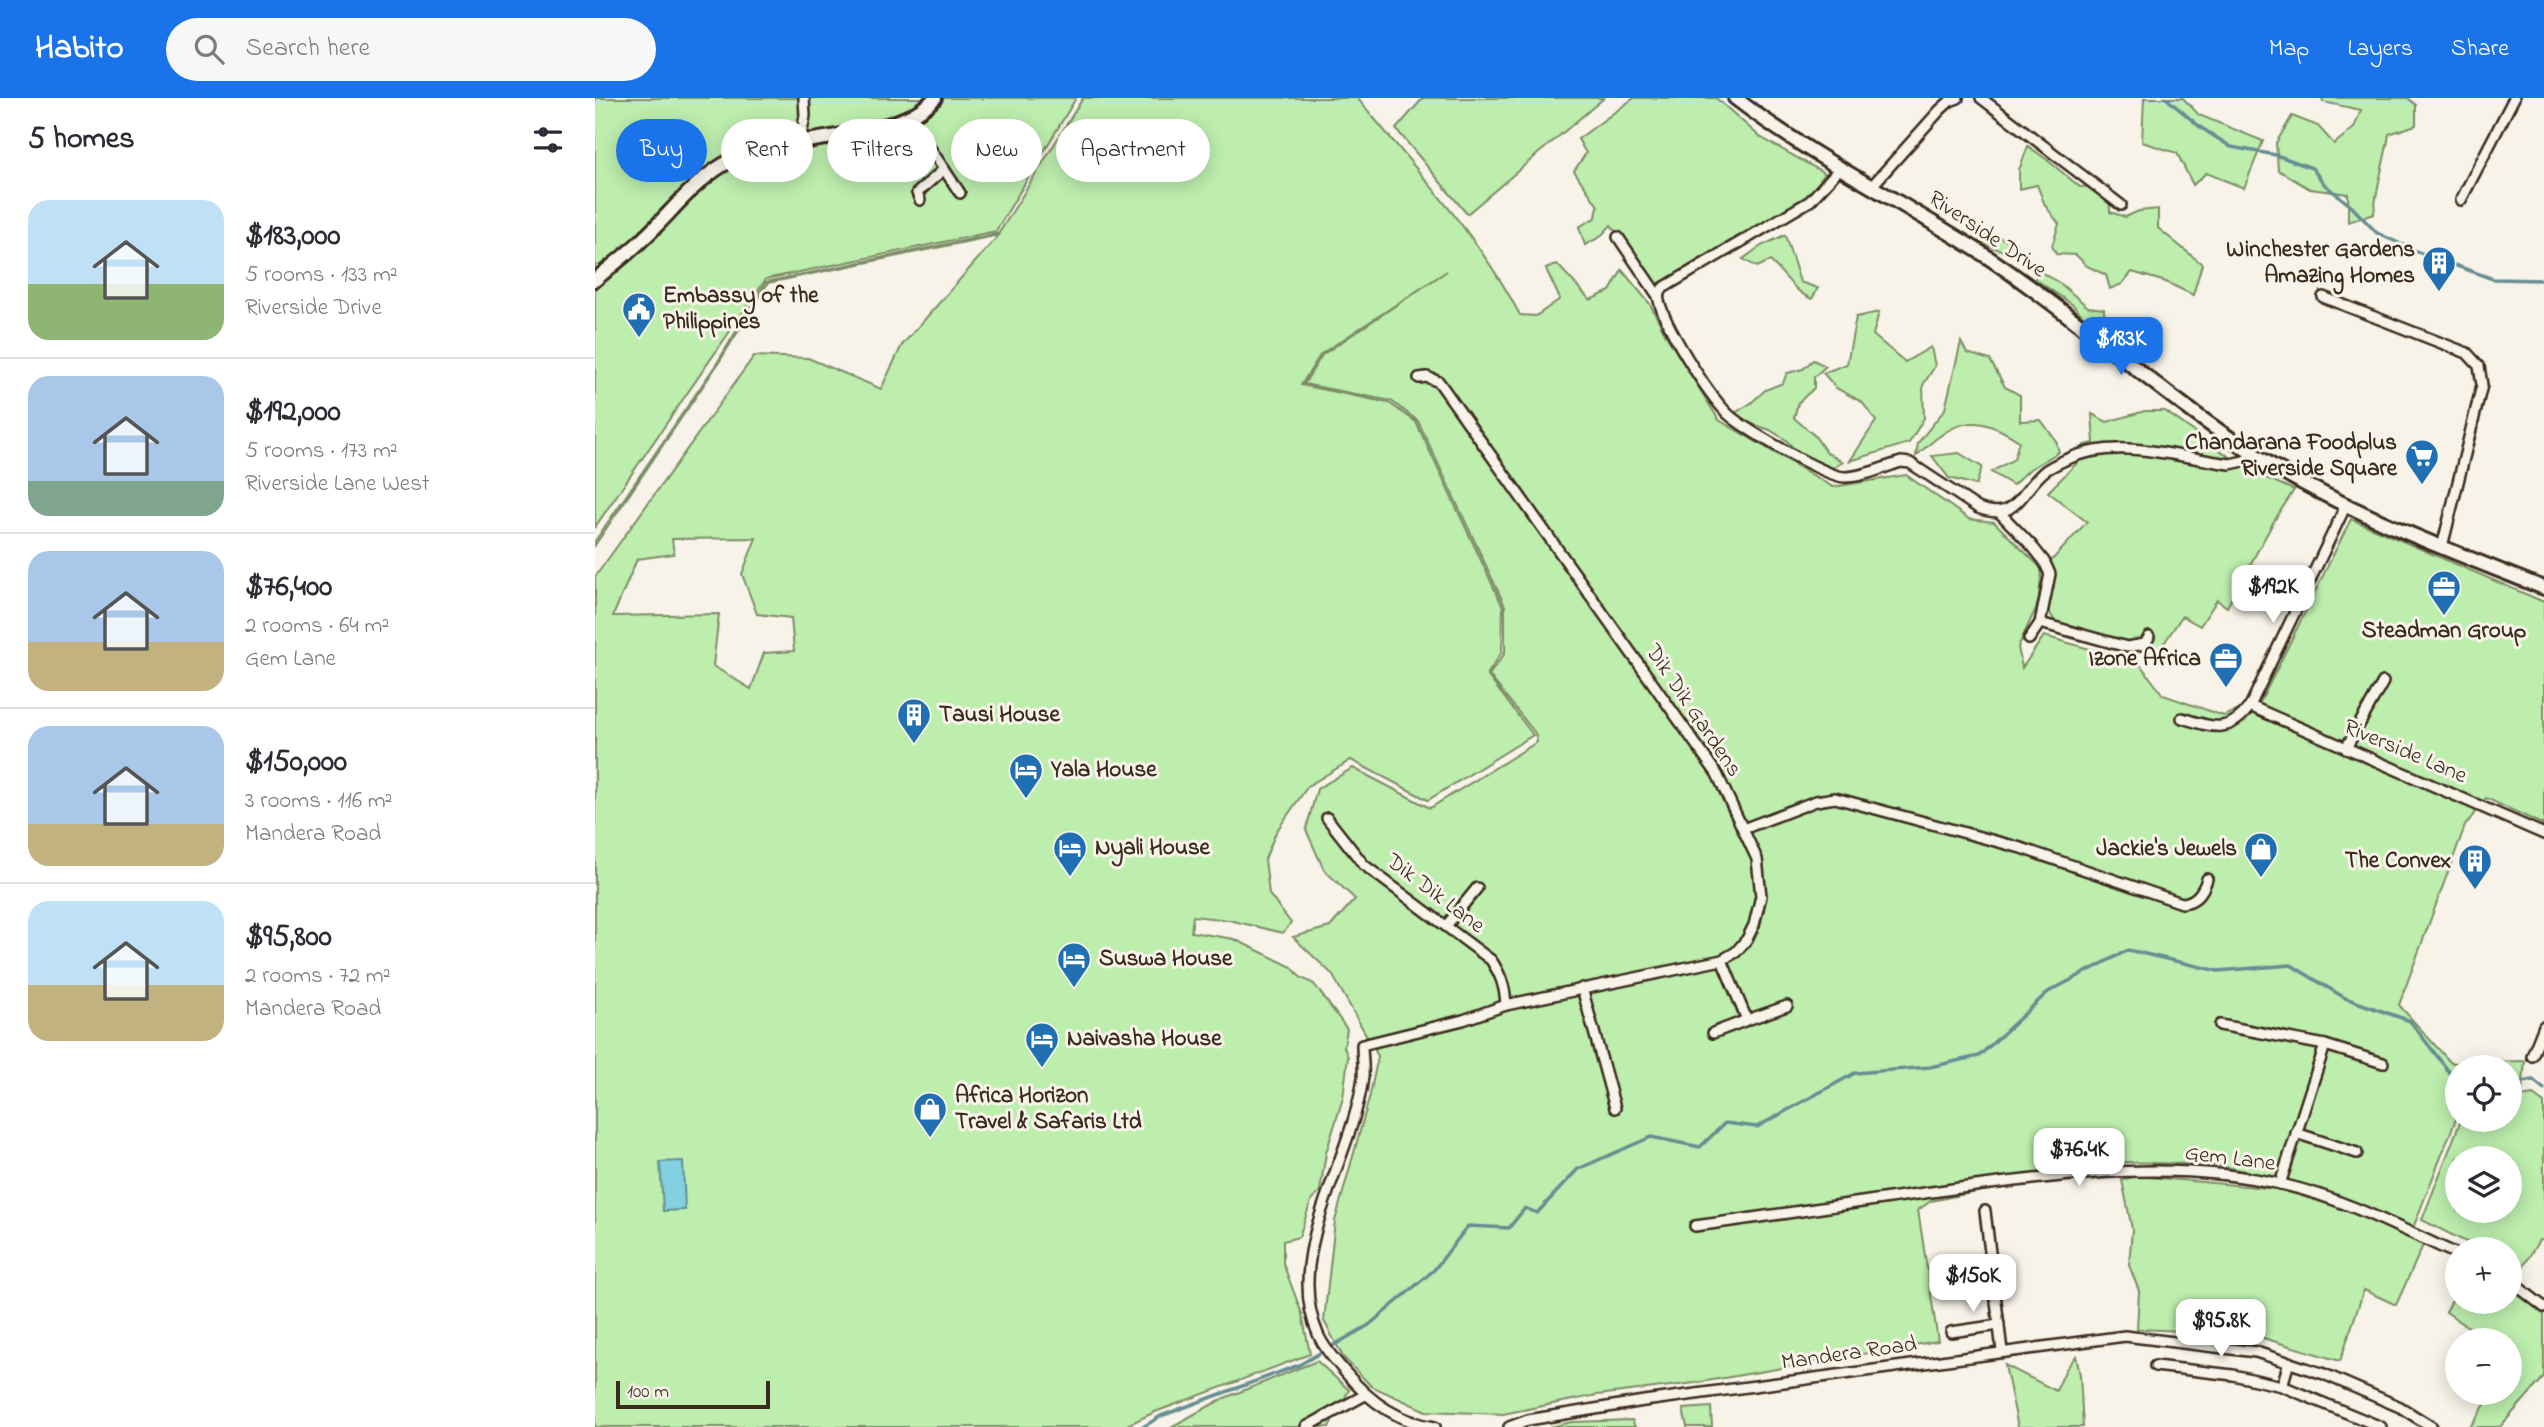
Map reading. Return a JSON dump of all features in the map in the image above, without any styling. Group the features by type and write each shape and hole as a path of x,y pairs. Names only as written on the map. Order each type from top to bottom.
{"street":[{"path":"804,98 804,119"},
{"path":"813,139 877,127 909,117 935,98"},
{"name":"Riverside Drive","path":"1735,98 1784,134 1926,217 1989,258 2255,455 2346,505 2544,588"},
{"path":"1871,187 1940,110 1958,98"},
{"path":"1981,98 2121,205"},
{"path":"2461,200 2514,98"},
{"path":"909,117 960,192"},
{"path":"595,280 641,242 703,179 721,167"},
{"path":"1658,296 1663,288 1810,201 1840,168"},
{"path":"920,200 917,193 944,169"},
{"path":"1618,237 1658,296 1662,313 1678,344 1721,405 1738,422 1830,474 1844,477 1902,462 1910,463 1977,508 1999,512 2021,500 2047,470 2068,459 2099,450 2137,449 2230,464 2255,455"},
{"path":"2323,297 2467,353 2479,366 2482,385 2442,547"},
{"name":"Dik Dik Gardens","path":"1365,1395 1323,1344 1315,1327 1308,1288 1308,1273 1318,1222 1357,1110 1364,1074 1361,1045 1463,1020 1506,1005 1722,960 1736,952 1747,939 1754,925 1761,896 1757,859 1717,774 1439,382 1427,377 1419,379"},
{"path":"2182,718 2217,727 2230,726 2241,719 2250,706 2346,505"},
{"path":"1999,512 2032,546 2050,574 2040,623 2029,639"},
{"path":"2040,623 2127,647 2145,644 2149,637"},
{"path":"2346,748 2383,682"},
{"name":"Riverside Lane","path":"2250,706 2544,834"},
{"path":"1743,829 1816,801 1835,798 2021,848 2182,903 2192,902 2207,879"},
{"name":"Dik Dik Lane","path":"1327,818 1364,865 1491,960 1500,974 1506,1005"},
{"path":"1446,926 1477,888"},
{"path":"1722,960 1747,1020"},
{"path":"1582,988 1615,1108"},
{"path":"1713,1033 1787,1006"},
{"path":"2220,1025 2325,1045 2383,1063"},
{"path":"2532,1056 2544,1026"},
{"path":"2280,1184 2325,1045"},
{"path":"2296,1133 2357,1153"},
{"name":"Gem Lane","path":"1695,1226 2067,1174 2147,1170 2215,1174 2280,1184 2357,1210 2445,1249"},
{"path":"1985,1211 2002,1351"},
{"path":"2522,1290 2544,1307"},
{"path":"1951,1332 1999,1325"},
{"name":"Mandera Road","path":"1509,1427 1528,1420 1609,1406 2125,1336 2256,1352 2289,1362 2400,1407 2432,1427"},
{"path":"2282,1386 2289,1362"},
{"path":"2155,1366 2233,1376 2282,1386 2381,1427"},
{"path":"1306,1427 1365,1395 1393,1413 1425,1426 1435,1427"}],"green space":[{"path":"595,98 1076,98 1063,119 1056,119 1056,131 1042,155 1042,119 951,119 951,182 1025,182 996,231 766,279 595,527"},
{"path":"1083,98 1356,98 1466,231 1504,286 1520,315 1536,316 1560,299 1546,269 1557,264 1590,300 1610,291 1622,270 1650,304 1667,337 1719,420 1833,487 1906,475 1969,519 1994,522 2042,569 2038,604 2018,647 2022,668 2044,636 2139,663 2163,695 2224,716 2261,701 2351,519 2544,602 2544,825 2486,798 2465,826 2399,1005 2445,1056 2445,1132 2451,1132 2413,1228 2310,1186 2217,1165 2126,1162 1931,1201 1918,1210 1938,1341 1695,1383 1597,1395 1503,1414 1426,1411 1371,1386 1343,1357 1324,1321 1335,1221 1378,1056 1332,974 1293,937 1330,927 1355,899 1324,870 1306,830 1317,789 1353,768 1430,808 1537,742 1535,733 1489,675 1505,653 1505,606 1418,421 1391,401 1304,384 1322,355 1447,271 1321,354 1301,385 1389,403 1416,422 1503,607 1502,652 1487,675 1533,735 1428,800 1351,760 1308,786 1276,832 1265,859 1269,894 1291,923 1283,933 1229,920 1193,916 1191,932 1234,939 1292,967 1300,977 1314,984 1347,1029 1344,1047 1348,1057 1343,1098 1326,1153 1320,1191 1311,1201 1299,1237 1283,1241 1283,1263 1302,1314 1310,1354 1155,1412 1123,1427 595,1427 595,577 754,356 808,358 881,389 902,345 999,235 768,283 718,364 595,545 595,541 717,363 766,282 999,233 1031,182 1042,182 1042,164 1056,141 1056,182 1210,182 1210,119 1070,119","holes":["756,538 742,574 757,614 791,618 794,651 764,653 751,689 713,666 719,614 613,616 637,559 674,554 672,539"]},
{"path":"1423,98 1604,98 1467,214 1396,129"},
{"path":"1634,98 1716,98 1760,137 1826,174 1820,179 1822,184 1809,196 1654,287 1611,225 1600,237 1585,245 1579,227 1596,217 1598,206 1574,171 1586,153 1578,139"},
{"path":"2144,98 2183,98 2199,115 2263,141 2244,188 2206,173 2193,185 2177,153 2142,142"},
{"path":"2322,98 2408,98 2416,105 2416,125 2389,134 2374,214 2348,222 2348,194 2310,189 2278,170 2276,143 2292,116 2318,126 2334,144 2354,128 2361,110 2323,102"},
{"path":"2028,146 2080,187 2109,186 2110,212 2125,217 2139,211 2158,209 2158,228 2202,264 2193,295 2166,282 2132,272 2122,284 2110,289 2106,275 2087,266 2076,255 2056,254 2052,246 2059,224 2045,205 2037,185 2019,189 2019,170"},
{"path":"1986,233 2016,243 2018,256 1983,244"},
{"path":"1785,235 1800,282 1818,288 1812,299 1795,287 1770,261 1757,267 1743,259 1761,246"},
{"path":"2039,271 2061,284 2088,307 2104,309 2105,332 2090,324 2073,305 2035,279"},
{"path":"1879,312 1873,335 1905,362 1931,347 1935,366 1923,385 1924,418 1909,443 1850,461 1876,421 1862,402 1836,388 1823,373 1847,364 1856,317"},
{"path":"1961,342 1967,353 1990,360 2005,387 2020,395 2020,421 2041,420 2056,441 2059,452 2030,469 2013,485 1991,472 2014,459 2019,441 1989,425 1964,424 1953,428 1916,456 1918,443 1945,409"},
{"path":"1813,360 1826,366 1814,377 1814,388 1798,403 1794,418 1815,436 1826,452 1843,462 1833,468 1797,452 1786,440 1735,413 1765,390 1783,383 1787,373 1803,369"},
{"path":"2145,411 2165,411 2248,470 2294,490 2227,607 2217,600 2200,626 2182,616 2161,648 2149,652 2057,625 2047,608 2054,577 2051,561 2087,522 2048,492 2077,463 2084,445 2094,443 2092,414 2107,422"},
{"path":"1959,453 1982,467 1976,485 1949,478 1932,456"},
{"path":"2522,1061 2525,1061 2522,1093"},
{"path":"2533,1095 2544,1103 2544,1241 2539,1240 2522,1269 2522,1237 2456,1237 2422,1220 2445,1161 2445,1223 2522,1223 2522,1146 2451,1146 2456,1132 2522,1132 2522,1097"},
{"path":"2137,1176 2278,1189 2353,1212 2424,1243 2396,1305 2364,1290 2340,1361 2263,1338 2233,1333 2137,1329 2139,1291 2129,1265 2132,1229 2122,1180"},
{"path":"2522,1296 2544,1315 2544,1377 2522,1402 2522,1328 2470,1328 2449,1314 2522,1314"},
{"path":"2076,1356 2080,1375 2083,1427 2018,1427 2005,1365 2056,1391 2066,1369"},
{"path":"1317,1361 1349,1390 1329,1427 1171,1427 1222,1399"},
{"path":"2485,1405 2519,1405 2500,1427 2470,1427"},
{"path":"1711,1407 1712,1427 1687,1427 1683,1409"},
{"path":"1632,1420 1635,1427 1550,1427 1572,1422"}],"water":[{"path":"683,1161 685,1210 663,1211 660,1162"}],"waterway":[{"path":"2166,98 2200,127 2231,147 2276,155 2312,168 2325,185 2351,206 2377,233 2418,252 2493,279 2544,280"},
{"path":"1143,1427 1161,1416 1299,1365 1369,1325 1434,1270 1468,1226 1509,1228 1525,1208 1537,1213 1578,1169 1651,1137 1700,1147 1725,1123 1757,1127 1855,1073 1930,1067 1979,1056 2048,992 2128,950 2218,971 2291,965 2345,998 2410,1021 2445,1066"},
{"path":"2522,1082 2533,1080 2544,1089"}],"place":[{"name":"Winchester Gardens Amazing Homes","path":"2439,293"},
{"name":"Embassy of the Philippines","path":"639,339"},
{"name":"Chandarana Foodplus Riverside Square","path":"2422,486"},
{"name":"Steadman Group","path":"2444,617"},
{"name":"Izone Africa","path":"2226,689"},
{"name":"Tausi House","path":"914,745"},
{"name":"Yala House","path":"1026,800"},
{"name":"Nyali House","path":"1070,878"},
{"name":"Jackie's Jewels","path":"2261,879"},
{"name":"The Convex","path":"2475,891"},
{"name":"Suswa House","path":"1074,989"},
{"name":"Naivasha House","path":"1042,1069"},
{"name":"Africa Horizon Travel & Safaris Ltd","path":"930,1139"}]}
